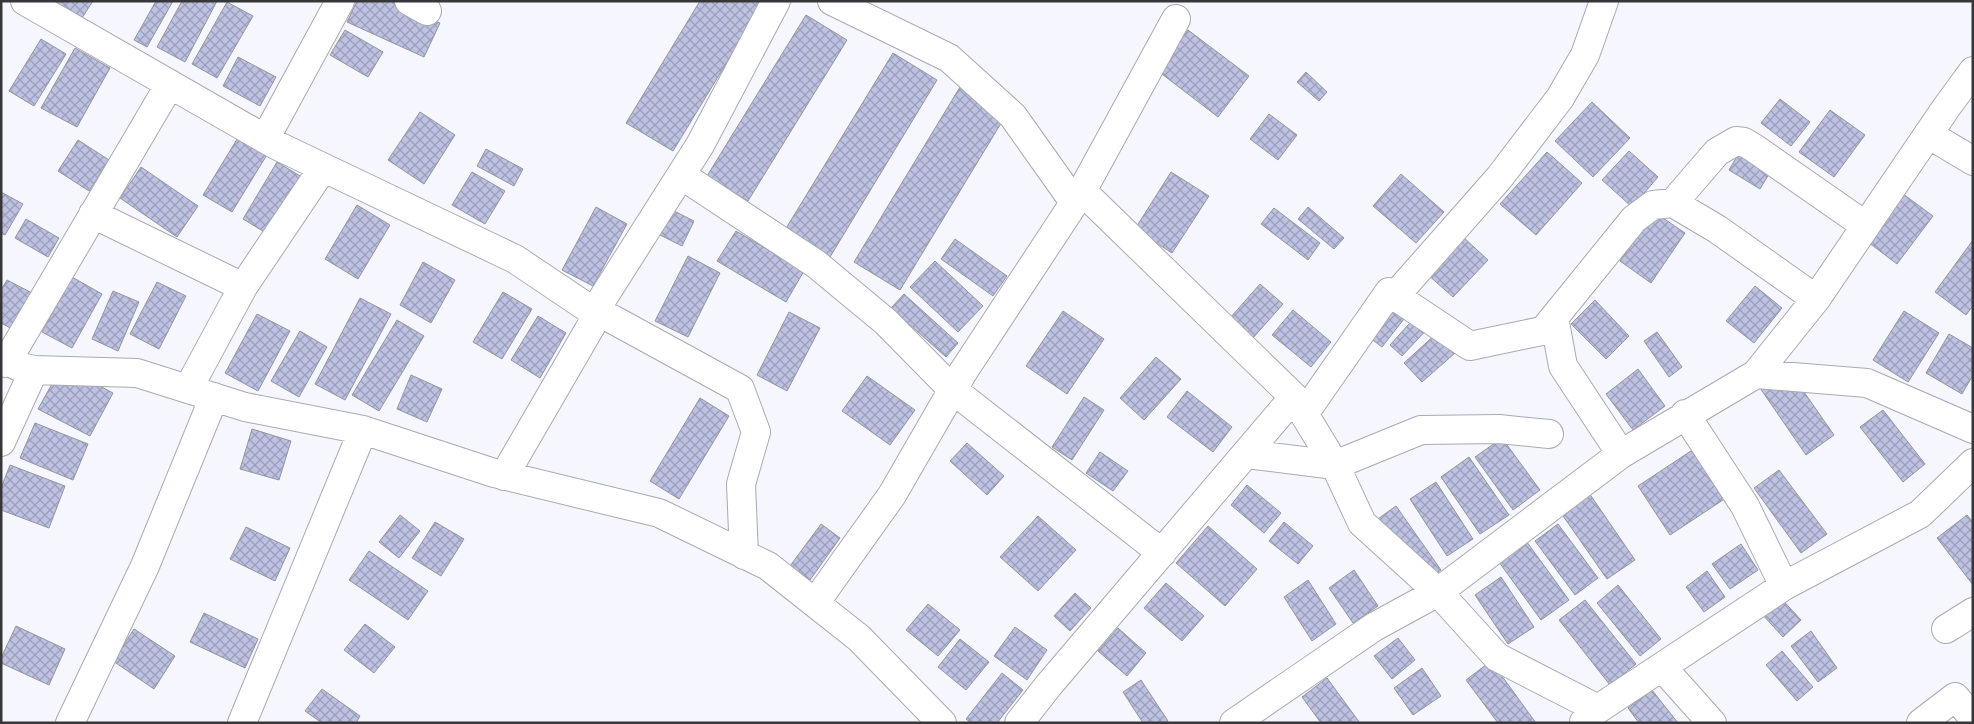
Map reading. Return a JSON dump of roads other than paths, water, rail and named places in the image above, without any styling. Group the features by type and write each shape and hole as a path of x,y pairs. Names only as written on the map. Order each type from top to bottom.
{"street":[{"path":"26,1 265,139 515,259 596,313 740,389 756,432 741,484 744,555"},
{"path":"265,139 340,1"},
{"path":"504,476 596,313 700,145 776,1"},
{"path":"832,1 949,58 1013,116 1078,196 1299,406 1335,465 1362,523 1438,592 1498,658 1591,716 1784,586 1920,514 1973,463"},
{"path":"1395,296 1499,178 1560,98 1585,55 1604,1"},
{"path":"815,603 892,494 952,390 1078,196 1176,19"},
{"path":"1234,723 1374,627 1438,592 1621,454 1685,414 1756,374 1816,299 1928,134 1973,72"},
{"path":"170,84 94,214 3,362 34,370 137,374 245,407 363,430 504,476 659,512 768,566 859,638 942,723"},
{"path":"1928,134 1973,161"},
{"path":"1673,203 1717,152 1736,140 1754,148 1866,226"},
{"path":"188,389 243,287 324,168"},
{"path":"681,175 816,264 886,322 952,390 1162,553"},
{"path":"1544,330 1634,219 1653,205 1673,203 1716,229 1816,299"},
{"path":"94,214 243,287"},
{"path":"1019,723 1048,686 1246,454 1299,406 1389,292 1470,346 1556,328 1563,366 1621,454"},
{"path":"1,442 34,370"},
{"path":"1756,374 1867,383 1973,429"},
{"path":"70,723 145,566 214,397"},
{"path":"1685,414 1744,506 1784,586"},
{"path":"242,723 363,430"},
{"path":"1246,454 1335,465 1421,430 1499,430 1549,434"},
{"path":"1946,629 1973,612"},
{"path":"1662,667 1712,723"},
{"path":"1922,723 1955,697 1973,717"}]}
